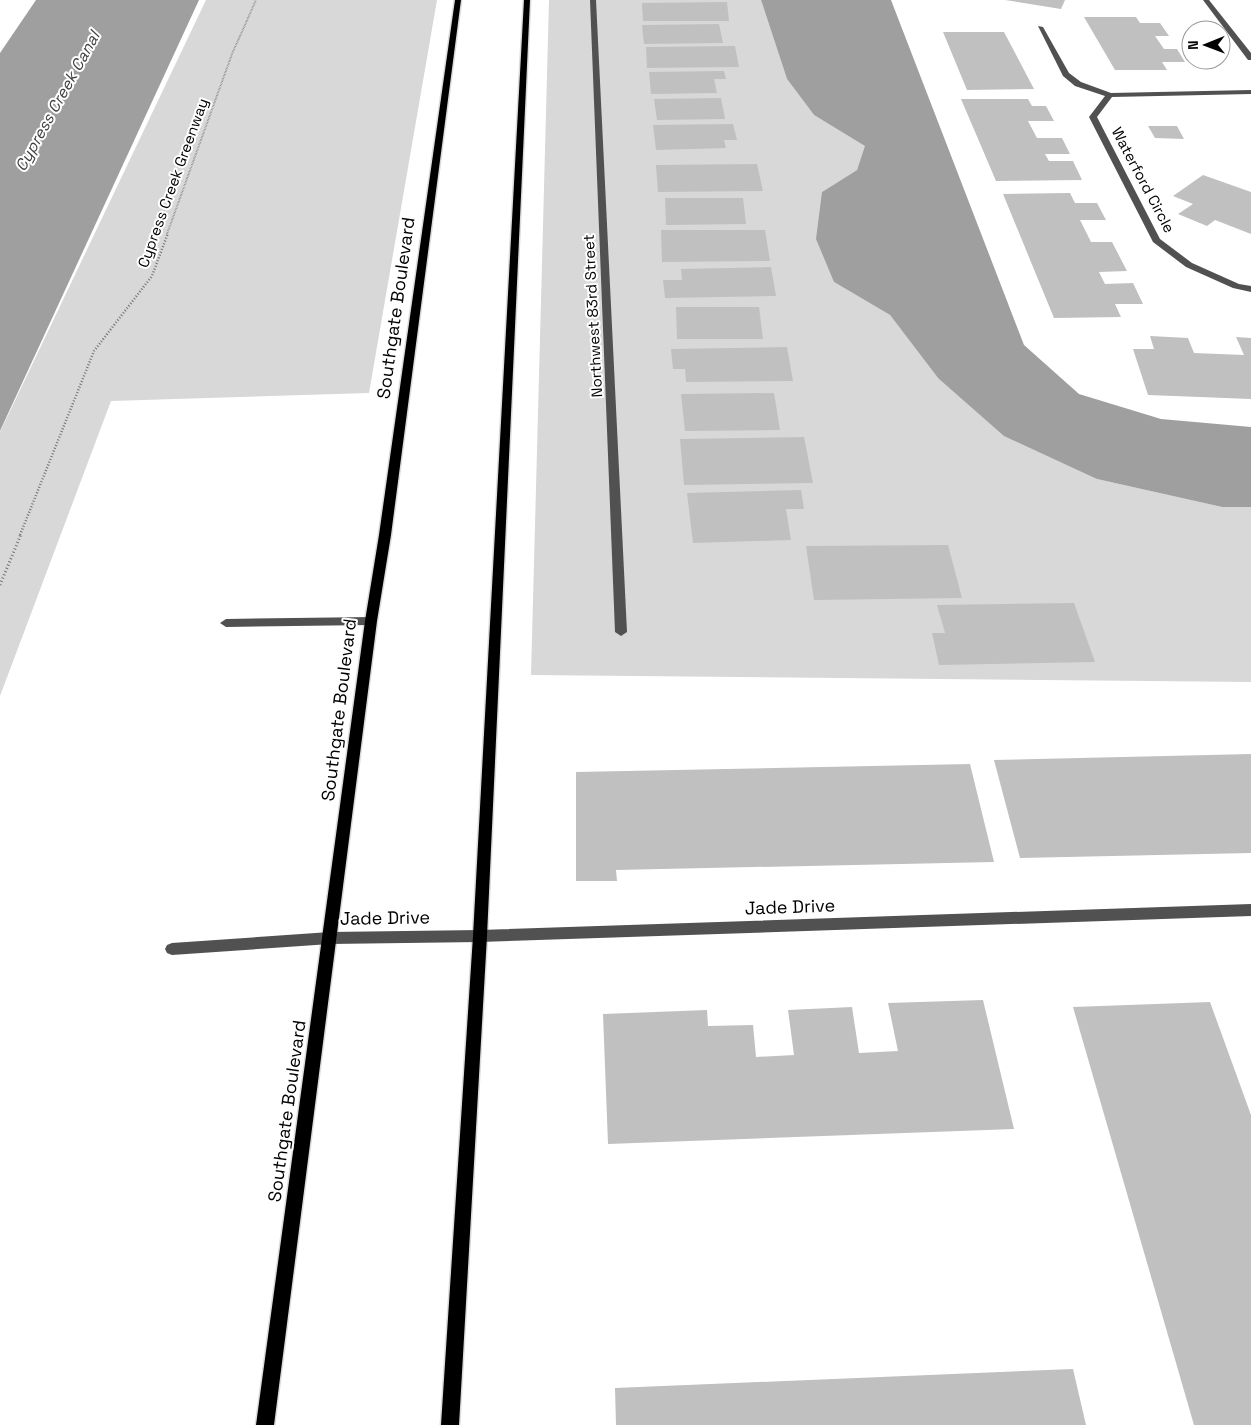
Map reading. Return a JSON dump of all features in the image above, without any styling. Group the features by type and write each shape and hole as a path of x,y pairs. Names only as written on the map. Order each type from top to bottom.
{"main road":[{"name":"Southgate Boulevard","path":"265,1425 371,621 458,0"},
{"path":"450,1425 480,936 527,0"}],"street":[{"name":"Northwest 83rd Street","path":"593,0 621,632"},
{"path":"1206,0 1251,58"},
{"path":"1040,27 1066,74 1078,84 1110,95 1251,92"},
{"name":"Waterford Circle","path":"1110,95 1093,117 1156,240 1189,265 1236,286 1251,289"},
{"path":"226,623 371,621"},
{"name":"Jade Drive","path":"172,950 330,938 480,936 1251,910"}],"path":[{"name":"Cypress Creek Greenway","path":"0,585 94,351 152,276 232,54 256,0"}],"shaded area":[{"path":"206,0 437,0 369,393 111,401 0,696 0,432"},
{"path":"549,0 761,0 787,79 814,115 866,146 857,170 822,192 834,282 890,315 938,378 1097,479 1222,507 1251,507 1251,682 531,675"}],"water":[{"name":"Cypress Creek Canal","path":"36,0 199,0 0,431 0,53"},
{"path":"761,0 891,0 1024,345 1079,394 1161,419 1251,427 1251,507 1222,507 1097,479 1004,436 938,378 890,315 834,282 816,239 822,192 857,170 865,146 814,115 787,79"}],"building":[{"path":"1005,0 1065,0 1061,9"},
{"path":"727,2 729,21 643,21 642,3"},
{"path":"1084,17 1136,17 1140,23 1160,23 1169,36 1155,36 1164,49 1177,49 1181,56 1181,62 1162,62 1167,70 1115,70"},
{"path":"719,24 723,43 644,44 642,25"},
{"path":"943,32 1004,32 1034,89 967,90"},
{"path":"735,46 739,67 647,68 646,47"},
{"path":"724,71 726,79 714,79 717,93 651,94 649,72"},
{"path":"721,98 725,119 657,120 654,99"},
{"path":"961,99 1028,99 1032,106 1046,106 1054,121 1028,121 1037,138 1062,138 1070,154 1045,154 1049,161 1073,161 1082,180 996,181"},
{"path":"733,124 737,140 724,140 726,148 656,150 653,125"},
{"path":"1148,126 1177,126 1184,139 1155,138"},
{"path":"757,164 763,191 658,192 656,165"},
{"path":"1203,175 1251,192 1251,234 1215,220 1207,226 1178,214 1193,204 1173,196"},
{"path":"1070,193 1075,203 1097,203 1106,220 1080,220 1091,242 1112,242 1127,271 1099,272 1105,284 1133,283 1143,304 1115,304 1121,317 1054,318 1003,194"},
{"path":"665,198 743,198 746,224 666,225"},
{"path":"661,230 765,230 770,261 662,262"},
{"path":"771,267 776,296 665,298 663,280 682,280 681,269"},
{"path":"676,307 759,307 763,339 677,339"},
{"path":"1150,336 1188,338 1194,353 1244,355 1236,337 1251,338 1251,399 1148,395 1133,349 1154,349"},
{"path":"787,347 793,381 686,382 685,369 673,369 671,349"},
{"path":"774,393 780,430 685,431 681,394"},
{"path":"804,437 813,483 684,485 680,439"},
{"path":"801,490 804,509 786,509 791,540 693,543 687,493"},
{"path":"948,545 962,598 814,600 806,546"},
{"path":"1074,603 1095,662 939,665 932,633 945,633 937,605"},
{"path":"1251,754 1251,853 1020,858 994,760"},
{"path":"970,764 994,862 616,870 617,881 576,881 576,772"},
{"path":"983,1000 1014,1129 608,1144 603,1014 707,1010 708,1026 753,1025 756,1057 794,1055 788,1010 852,1007 859,1053 898,1051 888,1003"},
{"path":"1210,1002 1251,1115 1251,1425 1194,1425 1073,1007"},
{"path":"1073,1369 1086,1425 616,1425 615,1388"}]}
